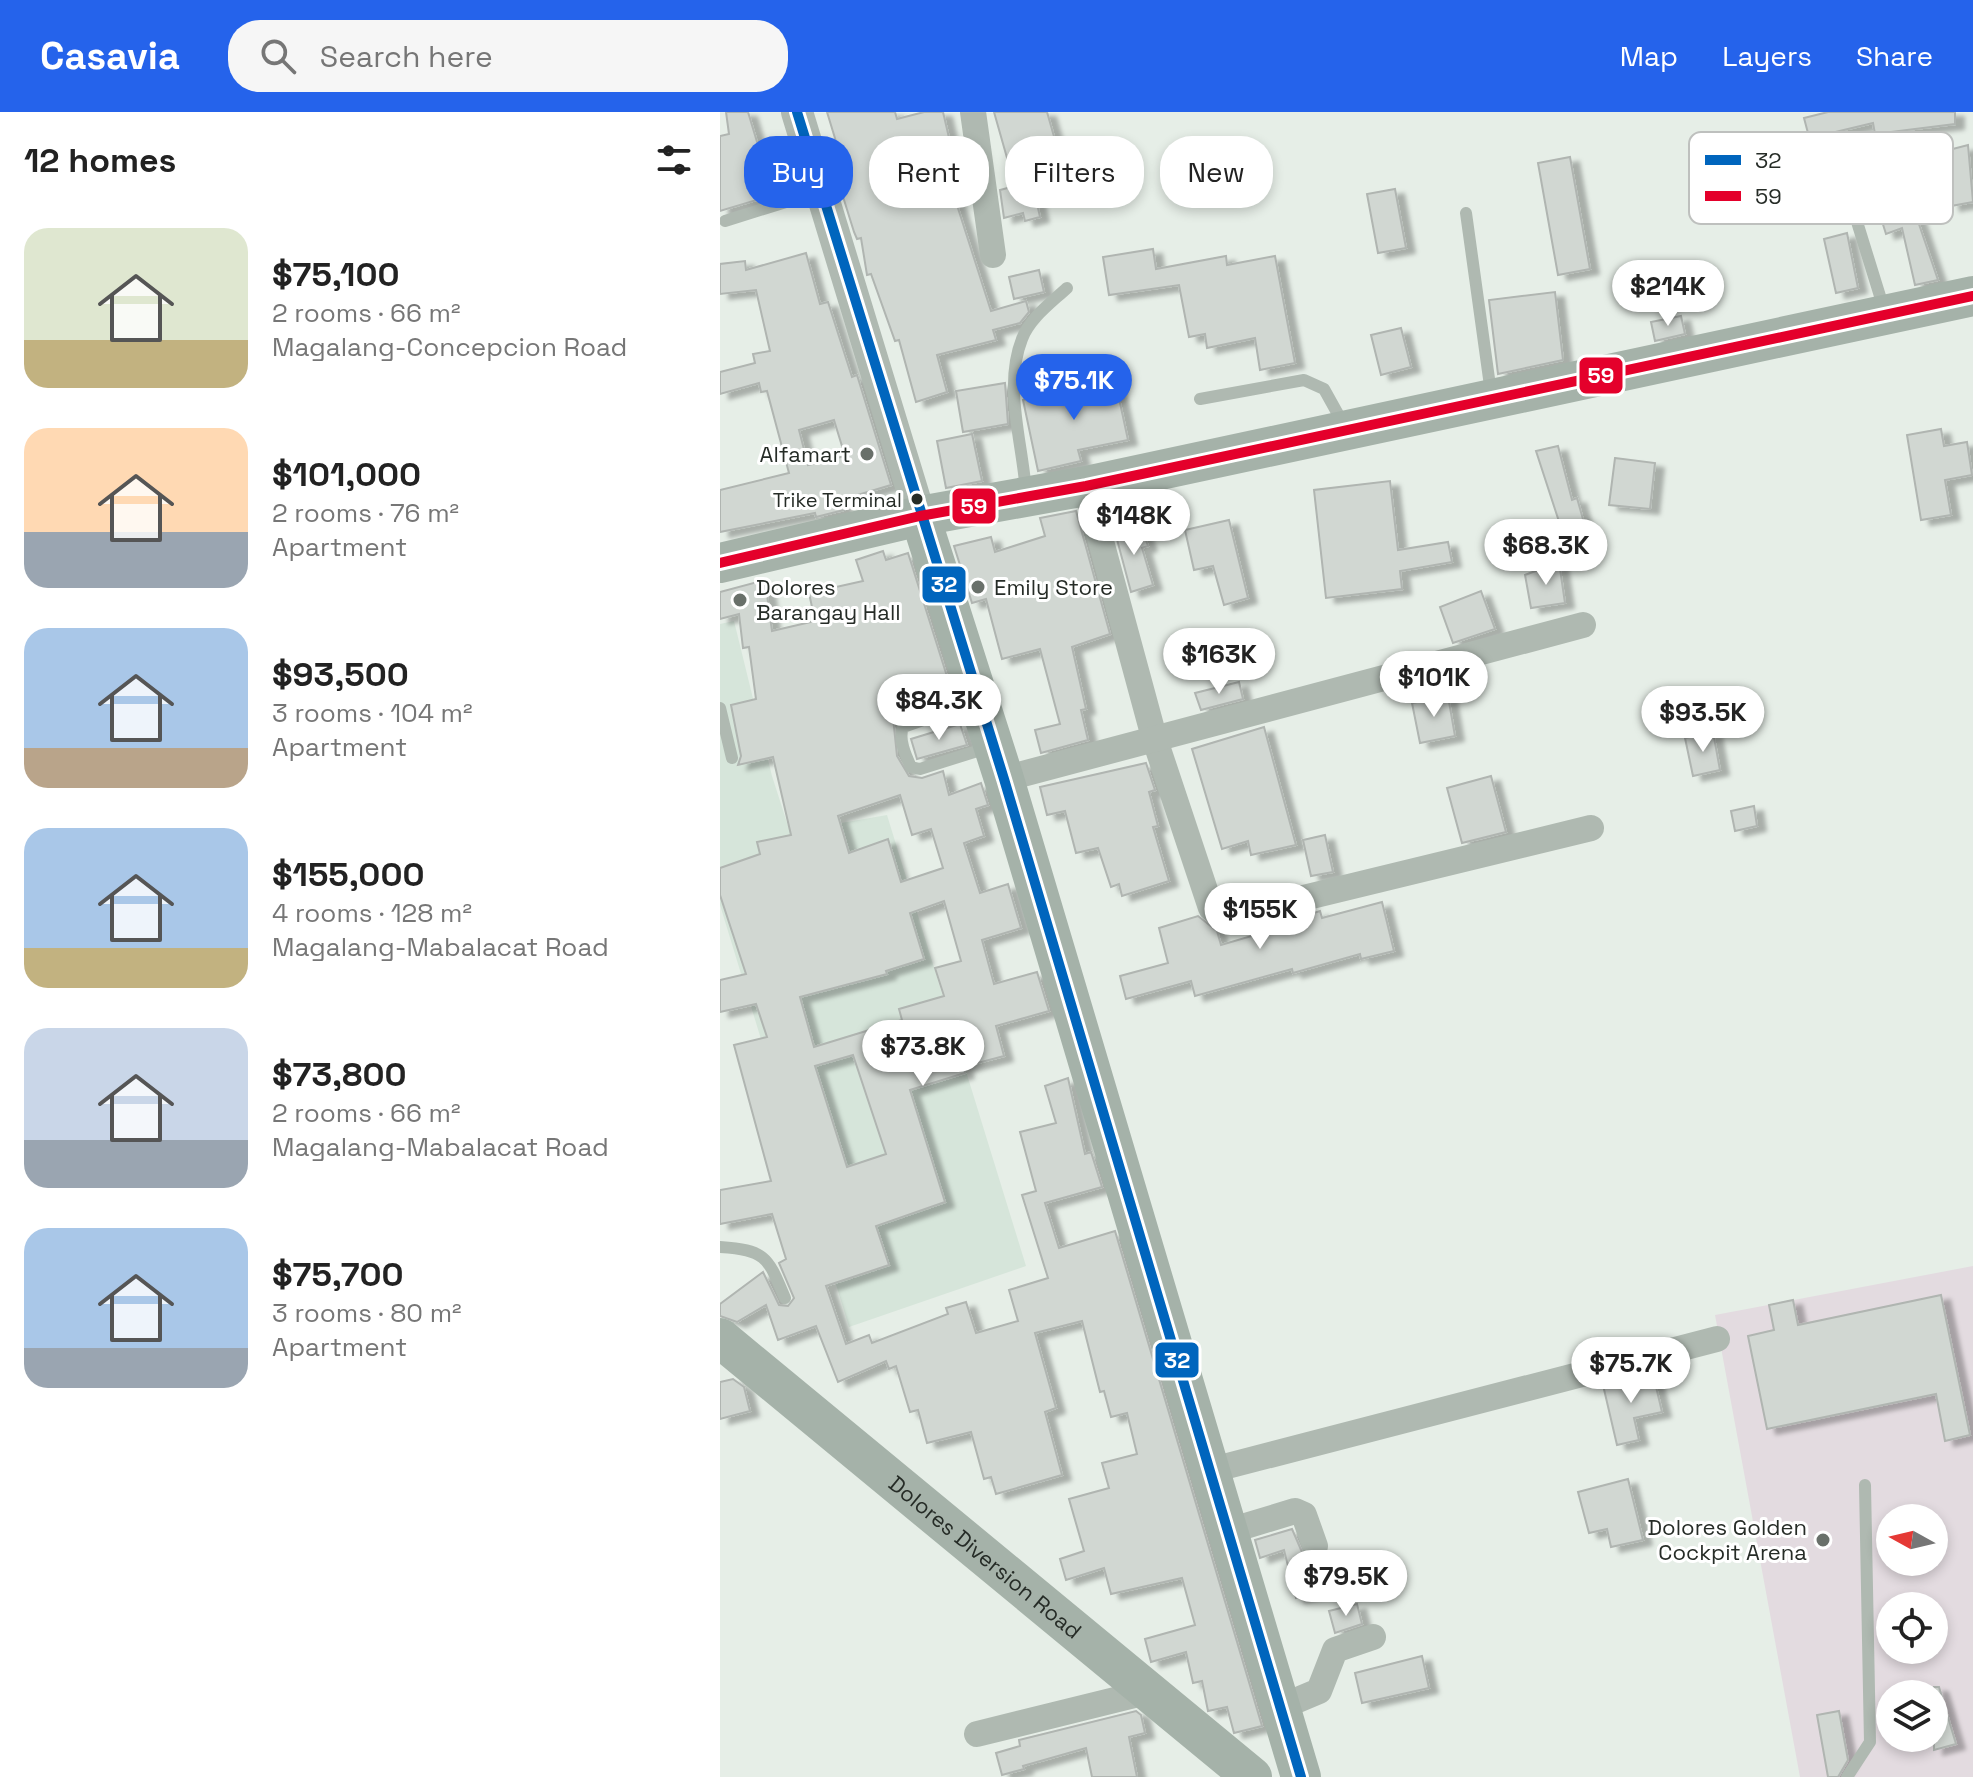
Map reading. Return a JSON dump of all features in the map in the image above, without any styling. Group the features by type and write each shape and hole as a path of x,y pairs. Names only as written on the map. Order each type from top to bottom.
{"main road":[{"path":"720,563 920,516 1086,486 1973,296"},
{"path":"920,516 980,700 1301,1777"},
{"name":"Dolores Diversion Road","path":"724,1346 1252,1777"}],"street":[{"path":"797,112 804,136"},
{"path":"973,112 993,255"},
{"path":"826,208 920,516"},
{"path":"1086,486 1154,737 1211,908 1225,917 1591,828"},
{"path":"999,763 1154,737 1322,697 1583,625"},
{"path":"1212,1470 1717,1339"},
{"path":"1229,1531 1295,1511 1304,1515 1315,1546"},
{"path":"1281,1707 1319,1691 1335,1650 1373,1637"},
{"path":"977,1734 1147,1692"}],"lane":[{"path":"725,221 767,208"},
{"path":"1466,213 1491,400"},
{"path":"1858,224 1886,316"},
{"path":"1026,498 1013,393 1019,351 1022,338 1036,317 1067,288"},
{"path":"1200,399 1304,380 1324,389 1347,431"},
{"path":"980,700 903,727 901,735 905,754 911,767 920,769 999,763"},
{"path":"720,708 732,758"},
{"path":"720,1247 757,1253 769,1260 785,1298"},
{"path":"1847,1777 1870,1742 1865,1485"}],"shaded area":[{"path":"734,621 772,776 790,832 887,815 1026,1266 849,1327 720,905 720,624"},
{"name":"Dolores Golden Cockpit Arena","path":"1973,1266 1973,1777 1800,1777 1715,1315"}],"building":[{"path":"726,112 748,112 755,136 744,136 744,204 720,211 720,136 729,134"},
{"path":"827,112 895,112 897,119 924,112 943,112 949,136 869,136 869,208 958,208 991,311 1026,301 1029,312 1020,323 993,330 996,340 937,355 947,392 916,402 899,340 895,341 871,274 867,275 861,238 857,239 847,208 853,208 853,136 834,136"},
{"path":"994,112 1047,112 1054,136 1005,136 1005,151"},
{"path":"1828,112 1955,112 1955,124 1875,132 1873,123 1835,132 1808,132 1804,118"},
{"path":"1968,145 1973,202 1953,206 1953,149"},
{"path":"1570,157 1590,269 1558,275 1538,163"},
{"path":"1005,189 1005,208 1038,208 1040,217 1025,221 1023,213 1004,218 1000,190"},
{"path":"1395,189 1406,248 1378,253 1367,194"},
{"path":"1883,224 1919,224 1938,280 1915,285 1902,228 1886,234"},
{"path":"1847,233 1858,288 1836,293 1824,239"},
{"path":"1153,249 1156,269 1226,256 1227,265 1275,256 1295,363 1260,370 1255,338 1207,348 1205,334 1189,337 1179,285 1109,295 1103,257"},
{"path":"806,253 820,304 828,302 852,377 857,375 891,485 841,500 844,510 720,532 720,490 789,473 767,391 761,392 759,383 720,394 720,372 755,363 753,354 770,351 756,290 720,294 720,264 745,261 746,270","holes":["834,420 845,456 808,465 799,430"]},
{"path":"1039,270 1044,292 1014,299 1009,277"},
{"path":"1555,292 1563,360 1498,374 1489,300"},
{"path":"1681,316 1685,334 1655,341 1651,322"},
{"path":"1401,328 1411,367 1381,375 1371,335"},
{"path":"1114,375 1128,440 1078,450 1081,461 1038,471 1023,400"},
{"path":"1005,383 1008,424 963,432 956,391"},
{"path":"1941,429 1944,446 1967,442 1972,475 1945,480 1951,515 1921,520 1907,435"},
{"path":"972,434 982,481 946,488 937,441"},
{"path":"1558,446 1572,500 1577,498 1588,537 1566,543 1536,451"},
{"path":"1615,458 1655,463 1650,509 1609,505"},
{"path":"1390,481 1398,550 1448,542 1452,562 1400,571 1402,589 1326,598 1314,490"},
{"path":"1076,511 1110,634 1072,647 1086,709 1081,710 1088,740 1041,753 1035,730 1060,724 1040,649 1002,659 986,599 972,603 954,546 991,537 995,552 1045,536 1040,518"},
{"path":"1229,520 1248,598 1224,605 1213,566 1194,570 1185,530"},
{"path":"1140,523 1148,546 1142,548 1153,585 1131,592 1115,532"},
{"path":"883,551 886,560 908,553 951,689 892,708 897,756 909,776 922,778 943,771 949,795 981,783 988,805 976,809 984,836 964,843 980,893 1008,884 1021,928 982,940 994,984 1037,972 1049,1011 996,1026 1004,1056 963,1067 965,1073 910,1090 945,1202 876,1226 889,1265 826,1286 846,1344 869,1335 872,1343 948,1314 946,1308 966,1302 976,1333 1018,1321 1009,1290 1048,1278 1022,1195 1036,1191 1020,1132 1056,1123 1045,1086 1068,1078 1085,1154 1091,1152 1102,1187 1045,1203 1059,1248 1115,1231 1262,1726 1234,1733 1227,1707 1208,1711 1202,1681 1193,1683 1186,1652 1151,1662 1145,1639 1195,1625 1182,1578 1111,1594 1104,1568 1066,1580 1060,1559 1084,1551 1069,1499 1109,1488 1102,1463 1137,1454 1127,1413 1111,1417 1104,1391 1100,1392 1082,1321 1035,1333 1056,1408 1045,1412 1062,1475 996,1494 991,1477 984,1479 971,1432 927,1443 918,1410 910,1412 896,1366 889,1369 886,1361 838,1382 816,1326 778,1340 766,1305 737,1322 720,1316 720,1304 763,1272 779,1305 788,1306 794,1298 779,1263 786,1259 772,1214 720,1224 720,1190 771,1181 734,1045 767,1037 756,1004 720,1012 720,980 746,974 720,895 720,868 760,854 757,842 791,835 773,757 738,765 741,756 731,705 756,699 749,647 743,648 739,614 720,619 720,592 765,580 772,631 815,621 809,593 863,581 856,560","holes":["900,795 912,835 931,829 943,868 901,882 888,839 849,853 838,816","944,901 961,961 935,968 944,996 899,1009 902,1020 814,1047 800,997 887,974 886,971 924,959 910,913","853,1055 886,1154 847,1167 815,1066"]},
{"path":"1559,562 1565,603 1531,608 1525,575"},
{"path":"1481,591 1495,629 1453,643 1440,607"},
{"path":"1239,682 1243,699 1201,710 1195,693"},
{"path":"1448,696 1455,736 1420,743 1412,703"},
{"path":"960,724 967,745 917,759 911,739"},
{"path":"1264,727 1296,845 1251,855 1248,841 1222,849 1192,749"},
{"path":"1713,732 1720,770 1693,776 1685,738"},
{"path":"1146,763 1155,790 1149,792 1158,826 1153,827 1169,881 1122,896 1119,884 1111,887 1098,848 1076,853 1065,811 1047,815 1040,787"},
{"path":"1491,776 1506,832 1462,843 1447,788"},
{"path":"1754,806 1757,826 1735,831 1731,811"},
{"path":"1325,835 1333,872 1311,876 1303,840"},
{"path":"1382,902 1394,951 1361,959 1360,954 1293,973 1292,969 1195,996 1191,981 1126,999 1120,976 1168,963 1159,928 1198,916 1217,931 1221,945 1303,921 1301,917 1320,911 1322,918"},
{"path":"1941,1295 1970,1435 1945,1441 1936,1394 1767,1429 1748,1336 1774,1330 1769,1305 1793,1300 1798,1325"},
{"path":"1653,1374 1662,1412 1634,1418 1639,1440 1617,1445 1603,1385"},
{"path":"733,1379 744,1387 750,1411 720,1419 720,1382"},
{"path":"1628,1479 1643,1540 1611,1547 1607,1529 1589,1533 1578,1492"},
{"path":"1292,1529 1305,1559 1320,1561 1328,1555 1336,1586 1296,1598 1284,1550 1260,1558 1255,1540"},
{"path":"1357,1604 1362,1624 1335,1633 1329,1611"},
{"path":"1422,1656 1429,1688 1362,1703 1355,1673"},
{"path":"1136,1711 1141,1715 1145,1733 1129,1737 1137,1777 1092,1777 1086,1748 1002,1775 996,1753 1020,1746 1019,1740"},
{"path":"1839,1711 1848,1760 1838,1777 1828,1777 1817,1715"},
{"path":"1948,1717 1956,1744 1948,1746"}],"transit line":[{"name":"32","path":"797,112 1004,779 1301,1777"},
{"name":"59","path":"720,563 920,516 1086,486 1973,296"}],"place":[{"name":"Alfamart","path":"867,454"},
{"name":"Trike Terminal","path":"917,499"},
{"name":"Emily Store","path":"978,587"},
{"name":"Dolores Barangay Hall","path":"740,600"},
{"name":"Dolores Golden Cockpit Arena","path":"1823,1540"}]}
